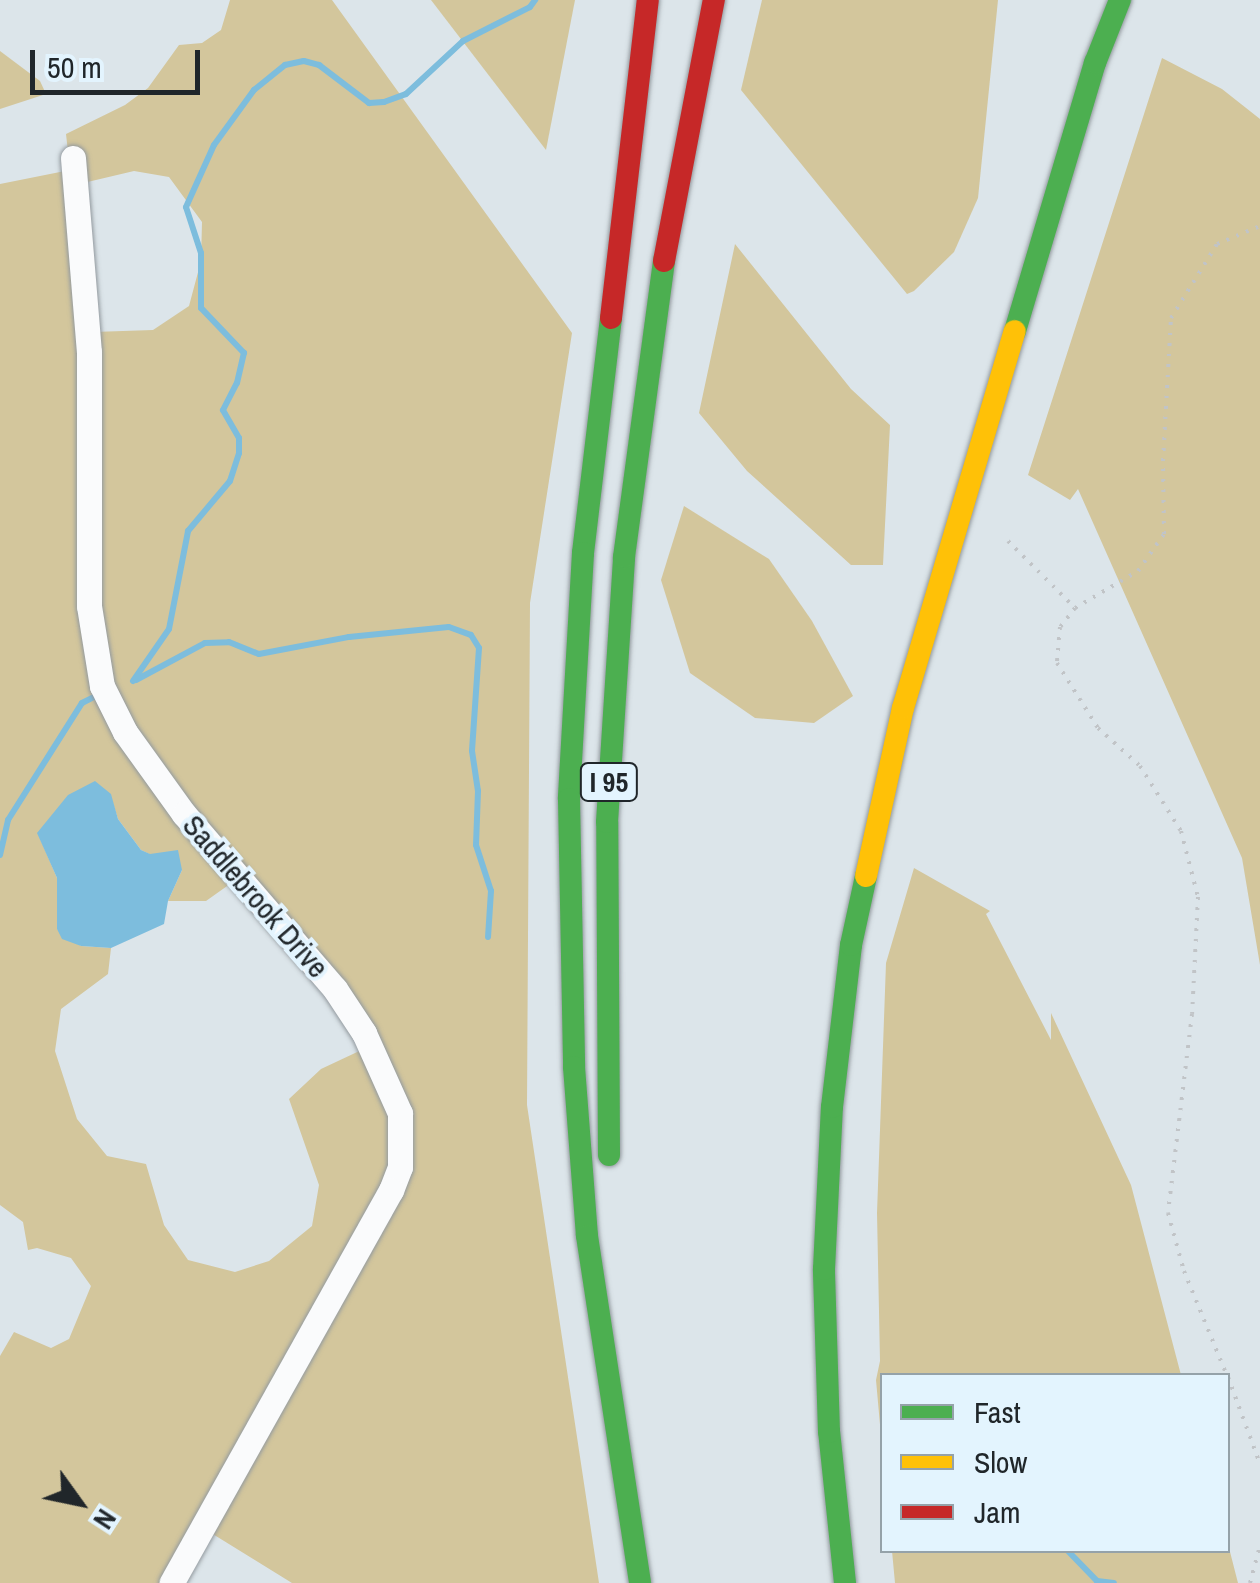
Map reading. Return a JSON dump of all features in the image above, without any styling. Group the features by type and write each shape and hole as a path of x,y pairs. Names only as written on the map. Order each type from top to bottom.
{"highway":[{"path":"640,1577 587,1236 574,1067 568,799 586,520 648,0"},
{"name":"I 95","path":"610,1172 606,856 622,573 654,312 714,0"},
{"path":"1094,64 1095,0"},
{"path":"845,1583 829,1432 824,1269 832,1107 851,945 888,762 1094,64 1120,0"},
{"path":"614,1255 640,1577"}],"street":[{"name":"Saddlebrook Drive","path":"74,158 89,352 89,606 102,686 125,732 184,814 335,989 364,1033 400,1114 400,1167 392,1190 171,1583"}],"path":[{"path":"1226,1373 1184,1271 1168,1213 1192,1014 1198,897 1181,832 1140,766 1098,728 1056,662 1060,627 1075,608 1138,571 1164,534 1162,461 1171,318 1217,244 1260,226"},
{"path":"1008,541 1075,608"},
{"path":"1230,1384 1260,1464"},
{"path":"1250,1583 1260,1546"}],"shaded area":[{"path":"230,0 332,0 572,333 530,603 527,1105 599,1583 292,1583 203,1528 168,1583 0,1583 0,1356 14,1332 51,1348 69,1339 91,1286 71,1258 37,1248 28,1250 23,1222 0,1205 0,184 70,170 66,134 125,105 148,88 179,45 202,43 221,30","holes":["134,171 169,177 202,222 201,261 189,306 153,330 93,332 79,184","110,794 118,819 141,850 182,870 168,901 206,901 237,879 370,1046 321,1069 289,1099 319,1185 312,1226 269,1261 235,1272 188,1260 164,1225 146,1164 107,1156 77,1119 55,1051 61,1009 108,974 111,948 81,946 57,929 57,878 39,836"]},
{"path":"431,0 575,0 546,150"},
{"path":"762,0 998,0 978,198 954,252 914,291 907,294 741,90"},
{"path":"0,51 40,81 46,94 0,109"},
{"path":"1162,58 1222,89 1260,119 1260,965 1242,858 1078,489 1070,500 1028,475"},
{"path":"735,244 851,389 890,425 883,565 851,565 747,471 699,413"},
{"path":"684,506 769,559 812,621 853,696 814,723 755,718 690,673 661,580"},
{"path":"914,868 990,911 986,914 1051,1040 1051,1013 1131,1185 1180,1373 880,1373 880,1425 876,1380 880,1361 877,1213 886,963"},
{"path":"1230,1552 1238,1583 895,1583 892,1553"}],"water":[{"path":"95,781 111,794 118,819 141,850 150,854 178,850 182,870 168,901 164,924 111,948 81,946 62,939 57,929 57,878 37,833 68,795"}],"waterway":[{"path":"133,681 169,629 188,531 230,481 239,453 239,438 223,410 237,383 244,353 201,308 201,253 186,207 214,145 254,90 285,65 304,61 319,65 369,103 384,102 406,94 463,41 530,7 535,0"},
{"path":"136,680 205,643 229,642 259,654 349,637 449,627 471,635 479,648 472,751 478,791 476,845 491,891 488,937"},
{"path":"0,855 8,820 82,703 94,697"},
{"path":"1070,1553 1097,1581 1114,1583"}],"traffic: fast":[{"path":"1015,331 1095,63 1120,0"},
{"path":"609,1155 607,822 624,557 664,261"},
{"path":"611,318 583,553 569,799 574,1067 587,1236 640,1583"},
{"path":"845,1583 829,1432 824,1269 832,1107 851,945 866,876"}],"traffic: slow":[{"path":"866,876 903,708 1015,331"}],"traffic: jam":[{"path":"611,318 648,0"},
{"path":"664,261 714,0"}]}
